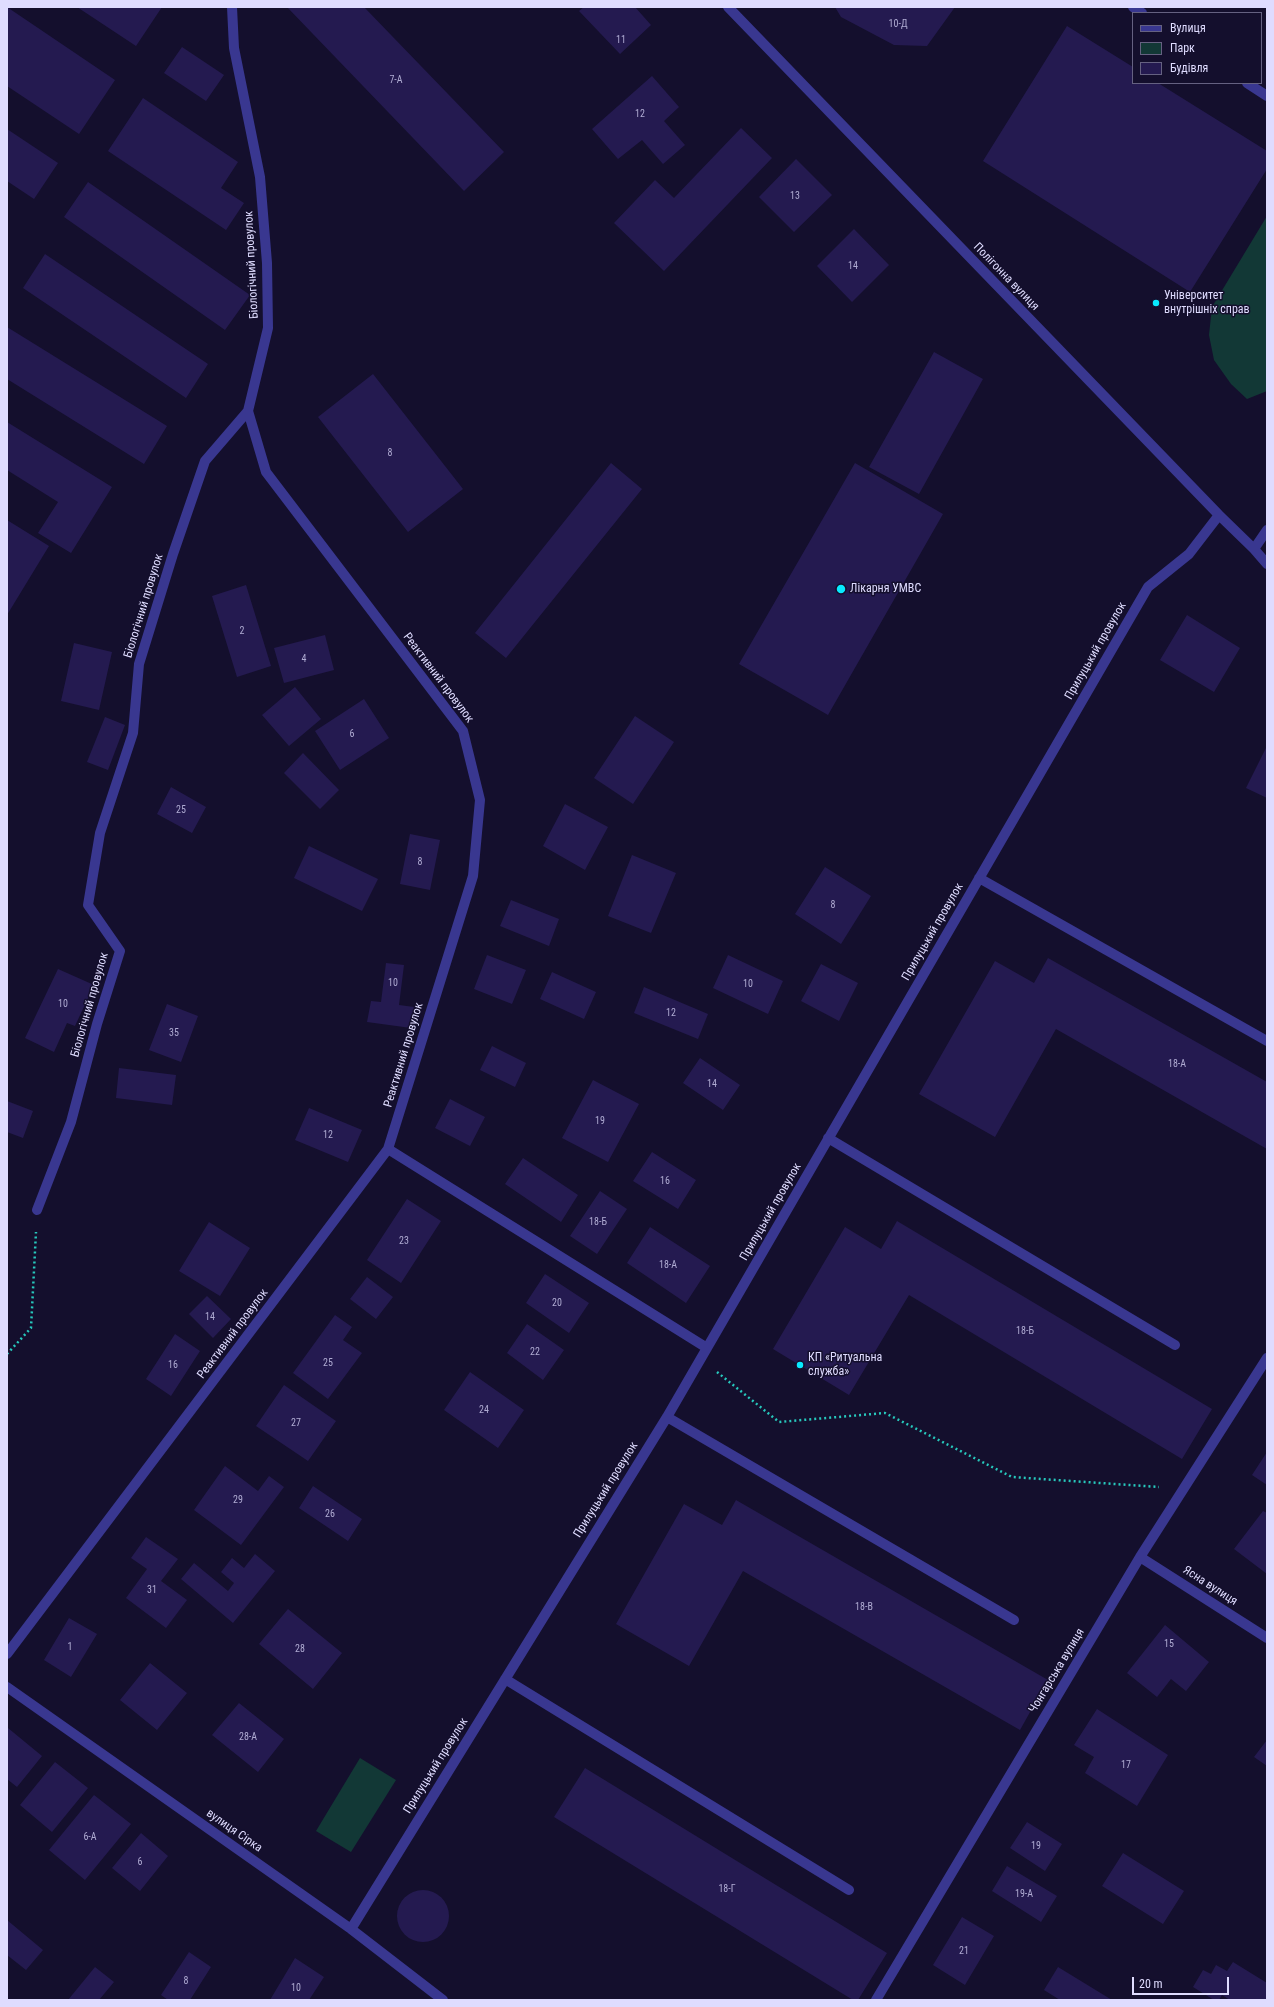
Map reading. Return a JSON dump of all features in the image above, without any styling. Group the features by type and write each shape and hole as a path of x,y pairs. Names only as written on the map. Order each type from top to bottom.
{"street":[{"name":"Біологічний провулок","path":"37,1210 70,1122 97,1024 120,951 88,905 100,833 133,733 139,664 173,554 205,461 248,411 268,328 267,263 260,177 234,48 232,7"},
{"name":"Полігонна вулиця","path":"728,7 1267,564"},
{"path":"1249,84 1267,96"},
{"name":"Реактивний провулок","path":"7,1654 388,1149 473,876 480,800 463,731 266,472 248,411"},
{"name":"Прилуцький провулок","path":"351,1929 667,1417 1148,587 1189,554 1219,515"},
{"path":"1254,549 1267,530"},
{"path":"979,878 1267,1042"},
{"path":"828,1138 1175,1345"},
{"path":"388,1149 707,1348"},
{"name":"Чонгарська вулиця","path":"876,2000 1140,1557 1267,1358"},
{"path":"667,1417 1014,1620"},
{"name":"Ясна вулиця","path":"1140,1557 1267,1638"},
{"path":"505,1679 849,1890"},
{"name":"вулиця Сірка","path":"7,1687 351,1929 443,2000"}],"path":[{"path":"7,1354 31,1328 37,1210"},
{"path":"700,1359 779,1422 885,1413 1012,1477 1184,1488"}],"green space":[{"path":"1267,216 1267,391 1247,399 1231,384 1214,360 1209,335 1212,307"},
{"path":"360,1758 396,1780 351,1852 316,1831"}],"building":[{"path":"7,7 115,80 79,134 7,86"},
{"path":"77,7 162,7 136,46"},
{"path":"287,7 364,7 504,152 464,191"},
{"path":"584,7 635,7 651,25 620,54 579,11"},
{"path":"835,7 955,7 927,46 894,45 841,17"},
{"path":"1067,26 1132,66 1132,84 1160,84 1267,151 1267,169 1190,292 983,161"},
{"path":"182,47 224,75 206,101 164,73"},
{"path":"652,76 679,107 664,121 685,145 663,164 642,140 618,159 592,129"},
{"path":"143,98 238,162 221,188 244,203 226,230 108,151"},
{"path":"741,128 772,158 664,271 614,223 655,180 674,198"},
{"path":"7,129 58,163 34,199 7,181"},
{"path":"796,159 832,195 794,232 759,197"},
{"path":"88,182 250,295 225,330 64,217"},
{"path":"854,229 889,265 852,302 817,266"},
{"path":"45,254 208,364 186,398 23,288"},
{"path":"7,327 167,426 144,464 7,379"},
{"path":"934,352 983,379 919,494 869,467"},
{"path":"373,374 463,489 408,532 318,417"},
{"path":"7,422 112,487 71,553 38,533 58,502 7,470"},
{"path":"611,463 642,489 506,658 475,633"},
{"name":"Лікарня УМВС","path":"855,463 943,514 828,715 739,664"},
{"path":"7,520 49,546 7,615"},
{"path":"246,585 271,666 237,677 212,596"},
{"path":"1187,615 1240,648 1214,692 1160,660"},
{"path":"325,635 334,670 284,683 274,648"},
{"path":"74,643 112,652 99,710 61,701"},
{"path":"295,687 321,719 289,746 262,715"},
{"path":"364,699 389,738 340,770 315,731"},
{"path":"635,716 674,742 633,804 594,778"},
{"path":"105,717 125,725 108,770 87,762"},
{"path":"1267,746 1267,798 1246,788"},
{"path":"303,753 339,790 320,809 284,773"},
{"path":"171,787 206,807 192,833 157,814"},
{"path":"565,804 608,827 585,870 543,846"},
{"path":"410,834 440,840 430,890 400,884"},
{"path":"309,846 378,879 362,911 294,878"},
{"path":"632,855 676,873 651,933 608,916"},
{"path":"825,867 871,896 841,944 795,914"},
{"path":"511,900 559,919 549,946 500,926"},
{"path":"487,955 526,970 512,1004 474,989"},
{"path":"728,955 783,981 768,1014 713,988"},
{"path":"1048,958 1267,1082 1267,1149 1056,1029 995,1137 919,1094 995,961 1034,983"},
{"path":"386,963 404,965 399,1005 414,1007 411,1028 367,1022 371,1001 381,1002"},
{"path":"821,964 858,983 839,1021 801,1001"},
{"path":"58,969 94,985 75,1026 67,1023 54,1052 25,1038"},
{"path":"552,972 596,992 584,1019 540,999"},
{"path":"644,987 708,1014 698,1039 634,1013"},
{"path":"167,1004 198,1016 181,1062 149,1050"},
{"path":"492,1046 526,1063 515,1087 480,1070"},
{"path":"700,1058 740,1085 723,1110 683,1083"},
{"path":"119,1068 176,1075 172,1105 116,1098"},
{"path":"593,1080 639,1104 608,1162 562,1138"},
{"path":"450,1099 485,1117 470,1146 435,1128"},
{"path":"7,1101 33,1111 23,1138 7,1132"},
{"path":"309,1108 362,1130 348,1162 295,1140"},
{"path":"652,1152 696,1180 678,1209 633,1181"},
{"path":"523,1158 578,1195 561,1222 505,1184"},
{"path":"600,1191 627,1209 597,1254 570,1236"},
{"path":"407,1199 441,1221 401,1283 367,1260"},
{"path":"897,1221 1212,1409 1182,1459 909,1295 849,1395 773,1349 845,1227 881,1249"},
{"path":"209,1222 250,1248 220,1296 179,1271"},
{"path":"650,1227 710,1266 686,1303 627,1263"},
{"path":"545,1274 589,1303 569,1333 526,1303"},
{"path":"367,1277 393,1297 376,1319 350,1299"},
{"path":"207,1296 231,1319 213,1338 189,1314"},
{"path":"335,1315 352,1327 343,1340 362,1353 328,1399 293,1373"},
{"path":"527,1324 564,1350 543,1380 507,1353"},
{"path":"175,1334 200,1351 171,1396 146,1379"},
{"path":"470,1372 524,1410 498,1448 444,1410"},
{"path":"284,1385 336,1421 308,1461 256,1426"},
{"path":"1267,1452 1267,1485 1252,1475"},
{"path":"225,1466 258,1491 269,1476 284,1487 241,1545 194,1510"},
{"path":"313,1486 362,1519 348,1541 299,1508"},
{"path":"736,1500 1048,1680 1020,1730 743,1571 689,1666 616,1624 684,1504 722,1525"},
{"path":"1263,1511 1267,1513 1267,1574 1234,1549"},
{"path":"146,1537 178,1559 161,1581 187,1600 166,1628 126,1598 147,1569 131,1558"},
{"path":"255,1554 275,1571 233,1623 181,1579 194,1563 228,1591 234,1583 221,1572 232,1558 244,1568"},
{"path":"288,1609 342,1653 313,1689 259,1644"},
{"path":"69,1618 97,1634 71,1677 44,1660"},
{"path":"1165,1625 1209,1662 1186,1691 1171,1679 1157,1697 1127,1673"},
{"path":"150,1663 187,1693 157,1730 120,1700"},
{"path":"239,1703 284,1739 258,1772 212,1735"},
{"path":"1097,1709 1168,1755 1137,1806 1085,1773 1094,1757 1074,1745"},
{"path":"8,1728 42,1756 17,1787 7,1779"},
{"path":"1267,1740 1267,1766 1254,1757"},
{"path":"55,1762 88,1788 52,1832 20,1805"},
{"path":"585,1768 887,1953 858,2000 853,2000 554,1817"},
{"path":"94,1795 131,1824 85,1880 49,1850"},
{"path":"1027,1822 1062,1844 1045,1871 1010,1848"},
{"path":"141,1833 168,1856 140,1891 112,1868"},
{"path":"1123,1853 1184,1891 1163,1924 1102,1886"},
{"path":"1007,1866 1057,1896 1041,1922 992,1891"},
{"path":"418,1890 428,1890 442,1897 449,1911 449,1921 442,1935 428,1942 418,1942 408,1938 401,1931 397,1921 397,1911 401,1901 408,1894"},
{"path":"962,1917 994,1936 965,1985 933,1965"},
{"path":"7,1920 43,1950 26,1970 7,1955"},
{"path":"189,1952 211,1967 190,2000 168,2000 161,1995"},
{"path":"295,1958 324,1977 309,2000 270,2000"},
{"path":"1233,1962 1267,1983 1267,2000 1230,2000 1222,1995 1219,2000 1214,2000 1193,1987 1203,1970 1211,1974 1216,1965 1227,1971"},
{"path":"95,1967 114,1982 99,2000 68,2000"},
{"path":"1058,1967 1112,2000 1060,2000 1044,1990"}],"place":[{"name":"Університет внутрішніх справ","path":"1156,303"},
{"name":"Лікарня УМВС","path":"841,589"},
{"name":"КП «Ритуальна служба»","path":"800,1365"}]}
